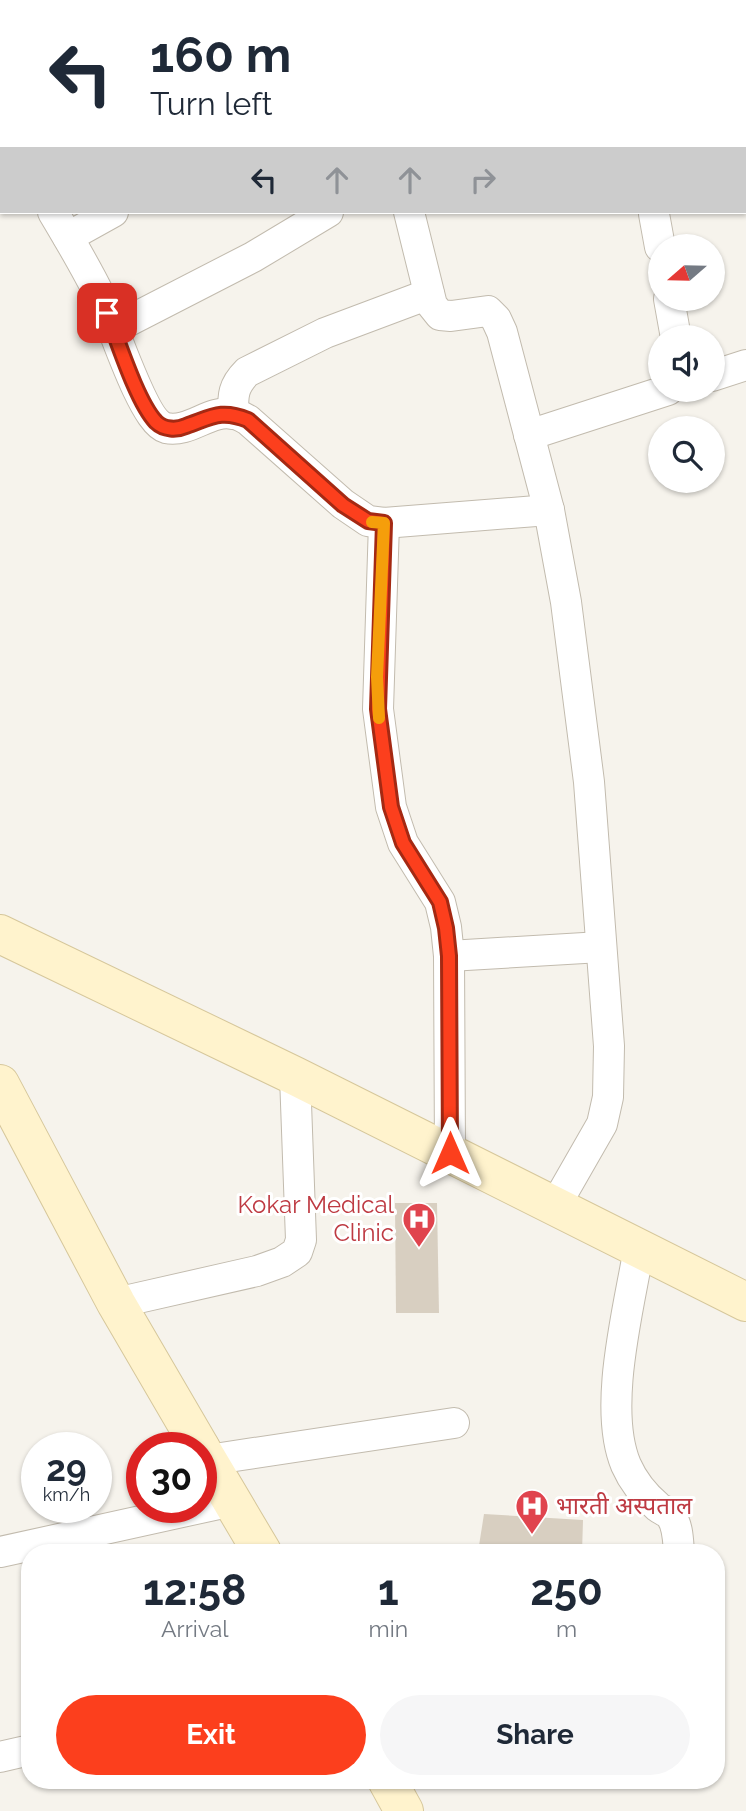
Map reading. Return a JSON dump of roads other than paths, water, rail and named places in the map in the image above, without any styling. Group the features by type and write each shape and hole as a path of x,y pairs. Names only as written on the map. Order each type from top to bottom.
{"main road":[{"path":"0,934 295,1076 746,1302"},
{"path":"0,1084 116,1303 191,1432"},
{"path":"217,1476 257,1544"},
{"path":"392,1789 404,1811"}],"street":[{"path":"104,214 60,224 101,297 137,388 155,421 164,428 181,428 218,415 233,414 248,420 343,505 368,521 384,523 549,510"},
{"path":"113,329 253,257 325,214"},
{"path":"409,214 432,305 440,315 488,311 496,319 502,332 549,510 566,601 589,782 608,1046 608,1097 602,1124 555,1206"},
{"path":"654,214 658,234"},
{"path":"233,414 233,393 237,382 247,372 325,333 429,294"},
{"path":"725,372 746,365"},
{"path":"530,435 648,397"},
{"path":"384,523 378,709 391,807 403,843 440,902 446,928 449,956 450,1153"},
{"path":"449,956 601,947"},
{"path":"116,1303 257,1271 282,1262 297,1252 301,1240 295,1076"},
{"path":"639,1248 621,1359 615,1419 626,1465 638,1486 670,1516 677,1531 678,1544"},
{"path":"217,1450 454,1423"},
{"path":"36,1544 232,1501"},
{"path":"0,1552 21,1547"},
{"path":"0,1757 21,1752"}],"place":[{"name":"Kokar Medical Clinic","path":"419,1249"},
{"name":"भारती अस्पताल","path":"532,1536"}]}
